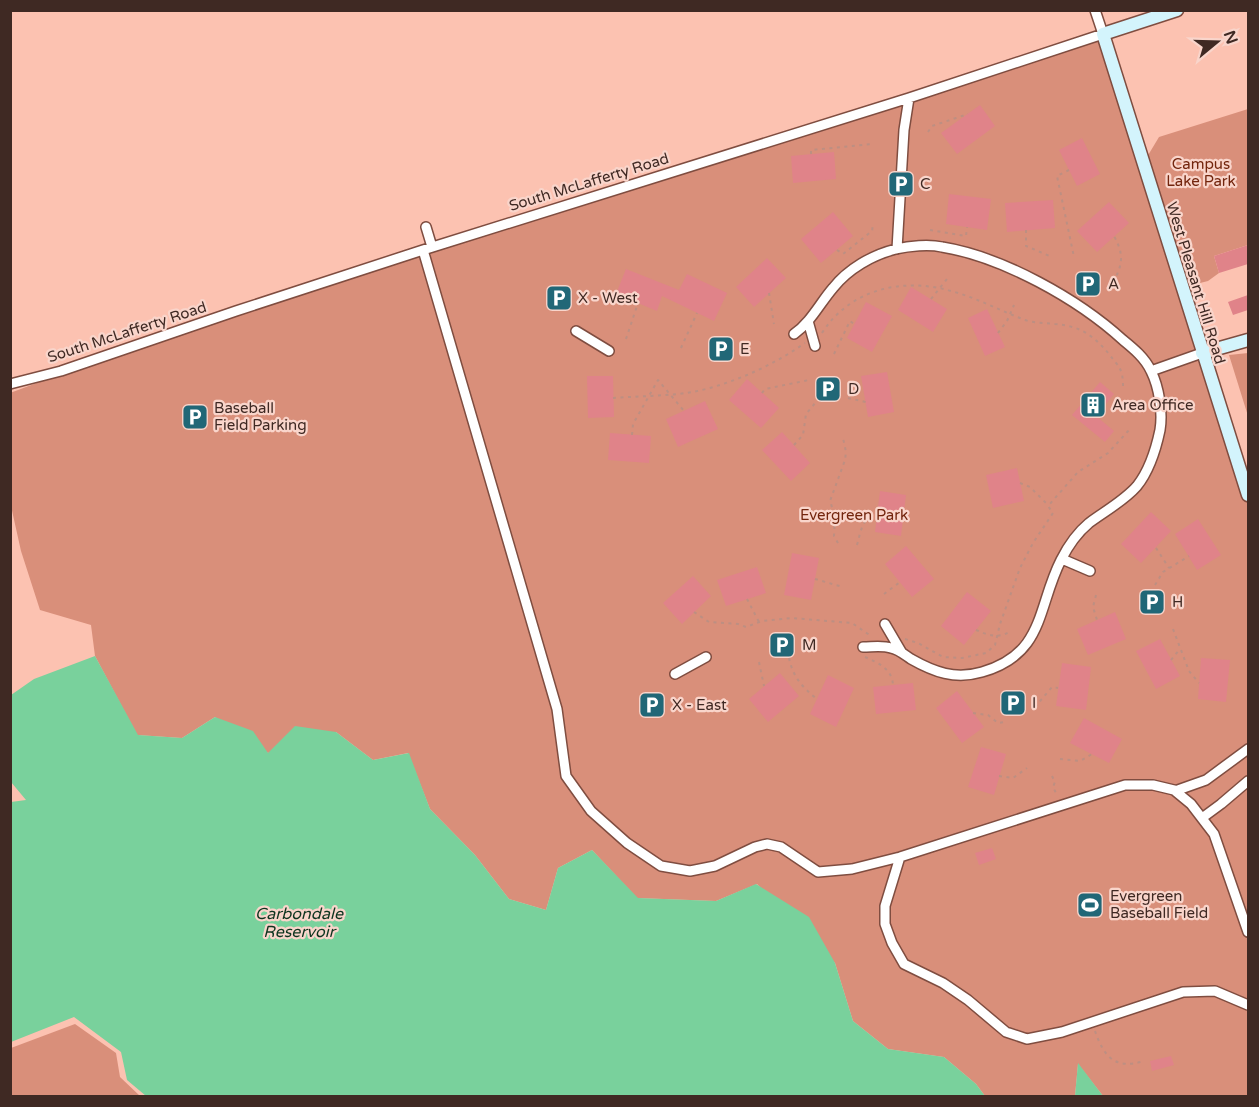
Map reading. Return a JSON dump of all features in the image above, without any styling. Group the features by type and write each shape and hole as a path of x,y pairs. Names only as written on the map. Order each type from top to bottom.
{"street":[{"name":"West Pleasant Hill Road","path":"1095,10 1248,495"},
{"name":"South McLafferty Road","path":"10,384 61,371 427,249 909,98 1177,10"},
{"path":"897,249 904,130 909,98"},
{"path":"426,227 427,249 557,709 566,776 591,811 627,843 661,867 690,871 715,866 755,847 768,844 781,847 818,872 852,869 900,857 1125,785 1153,785 1175,791 1191,804 1214,834 1248,932"},
{"path":"794,334 808,321 834,286 857,266 897,249 939,246 992,261 1038,282 1077,305 1112,329 1142,356 1151,370 1159,396 1161,423 1147,471 1137,486 1087,524 1074,538 1062,559 1033,636 1026,646 996,667 980,673 951,674 932,671 890,647 863,652"},
{"path":"808,321 814,342"},
{"path":"576,331 609,351"},
{"path":"1151,370 1248,340"},
{"path":"1062,559 1090,571"},
{"path":"885,624 903,655"},
{"path":"675,674 706,657"},
{"path":"1175,791 1206,780 1248,749"},
{"path":"1202,818 1248,781"},
{"path":"900,857 885,906 885,924 892,943 904,964 943,982 1006,1032 1027,1039 1062,1032 1183,992 1215,991 1248,1005"}],"path":[{"path":"928,132 932,126 968,114"},
{"path":"811,154 811,150 872,144"},
{"path":"1069,170 1058,177 1074,257"},
{"path":"837,250 843,254 872,231 873,225"},
{"path":"930,230 966,236 967,227"},
{"path":"1026,230 1026,246 1052,257"},
{"path":"1113,282 1121,268 1122,258 1120,246 1114,236"},
{"path":"931,299 947,279"},
{"path":"614,398 693,392 731,381 814,342 835,315 864,295 893,286 951,291 1031,322 1077,328 1095,338 1123,372 1123,386"},
{"path":"770,293 774,324"},
{"path":"626,339 638,303"},
{"path":"998,333 1014,305"},
{"path":"681,348 697,313"},
{"path":"834,354 850,321 854,324"},
{"path":"632,435 633,424 658,380 684,411"},
{"path":"762,393 773,386 809,380"},
{"path":"848,398 866,402"},
{"path":"794,445 803,435 806,414 816,402"},
{"path":"1048,506 1078,472 1108,453 1130,429"},
{"path":"837,543 834,536 835,516 830,501 845,460 843,438"},
{"path":"694,612 709,622 738,624 746,627 759,622 791,618 852,623 878,641 904,639 918,643 943,657 962,658 986,653 995,645 1020,568 1053,513 1030,488 1020,483"},
{"path":"857,544 864,520 877,514"},
{"path":"1156,548 1169,569"},
{"path":"1155,585 1163,572 1189,556"},
{"path":"815,579 843,587"},
{"path":"884,594 900,582"},
{"path":"1096,595 1093,607 1097,620"},
{"path":"747,599 759,622"},
{"path":"1173,629 1190,671 1199,683"},
{"path":"976,630 998,637 1010,632"},
{"path":"1171,660 1180,649"},
{"path":"863,652 886,668 892,677 893,685"},
{"path":"789,658 792,672 801,687 817,699"},
{"path":"759,662 764,686"},
{"path":"1035,707 1052,687 1058,688"},
{"path":"973,713 988,715 998,723 1004,722"},
{"path":"1060,759 1080,761 1092,754"},
{"path":"999,776 1013,778 1027,768"},
{"path":"1052,776 1060,805"},
{"path":"1092,1022 1099,1044 1107,1056 1127,1065 1144,1061"}],"green space":[{"name":"Evergreen Park","path":"1103,34 1248,495 1248,1096 1103,1096 1078,1064 1075,1096 985,1096 976,1084 944,1057 888,1049 853,1021 835,963 757,884 716,901 637,898 592,850 558,868 546,910 509,899 475,855 430,809 408,753 373,760 336,732 268,753 215,717 182,738 137,735 95,656 91,625 40,610 21,551 11,506 10,393 117,353"},
{"name":"Campus Lake Park","path":"1248,109 1248,245 1214,256 1219,273 1208,281 1188,286 1147,157 1159,137"},
{"path":"1248,353 1248,416 1229,355"},
{"path":"75,1024 116,1053 120,1077 140,1096 11,1096 11,1048"}],"water":[{"name":"Carbondale Reservoir","path":"95,656 138,735 182,738 215,717 253,731 268,753 295,726 336,732 373,760 409,753 430,809 475,855 509,899 546,910 558,868 592,850 638,898 716,901 756,884 809,917 835,963 853,1021 888,1049 944,1057 976,1084 985,1096 146,1096 127,1080 121,1052 74,1017 11,1042 11,802 26,800 11,782 11,695 34,679"},
{"path":"1078,1063 1103,1096 1075,1096"}],"building":[{"path":"980,105 995,126 957,154 941,133"},
{"path":"1082,138 1100,174 1077,186 1059,150"},
{"path":"834,152 836,179 793,183 791,156"},
{"path":"949,194 991,199 987,230 946,224"},
{"path":"1053,200 1055,228 1007,232 1005,203"},
{"path":"1109,202 1129,223 1097,252 1077,231"},
{"path":"833,212 853,236 821,263 801,239"},
{"path":"1248,245 1248,264 1219,273 1214,256"},
{"path":"767,258 786,278 754,307 736,287"},
{"path":"626,269 679,290 687,274 727,293 714,321 662,296 657,311 616,294"},
{"path":"911,287 947,309 933,332 898,310"},
{"path":"1248,295 1248,310 1233,315 1228,302"},
{"path":"866,302 892,316 872,352 847,338"},
{"path":"987,309 1005,347 985,356 968,318"},
{"path":"887,372 894,412 868,417 861,376"},
{"path":"587,376 613,376 614,417 588,418"},
{"path":"747,379 779,408 761,428 729,400"},
{"name":"Area Office","path":"1100,382 1114,394 1096,416 1114,431 1105,442 1072,415"},
{"path":"705,401 718,429 678,447 666,419"},
{"path":"782,432 810,463 791,481 762,450"},
{"path":"610,433 651,436 649,463 608,460"},
{"path":"1017,468 1024,501 993,508 986,475"},
{"path":"880,491 906,495 901,536 875,532"},
{"path":"1151,512 1171,531 1141,563 1121,544"},
{"path":"1198,519 1221,555 1197,570 1175,534"},
{"path":"906,546 934,579 912,597 885,564"},
{"path":"792,553 819,558 811,600 784,595"},
{"path":"757,567 766,593 726,606 717,580"},
{"path":"693,576 711,596 682,624 663,603"},
{"path":"967,592 991,611 964,645 941,626"},
{"path":"1115,612 1126,639 1088,655 1077,629"},
{"path":"1160,639 1180,676 1156,689 1136,651"},
{"path":"1201,658 1230,660 1226,702 1198,699"},
{"path":"1062,663 1091,667 1086,710 1056,706"},
{"path":"780,673 799,696 768,722 749,699"},
{"path":"828,675 854,688 836,727 810,714"},
{"path":"913,683 916,710 876,714 873,687"},
{"path":"957,691 984,727 962,743 936,708"},
{"path":"1084,718 1122,739 1109,763 1070,743"},
{"path":"981,747 1006,754 994,795 968,787"},
{"path":"992,848 996,859 979,865 975,853"},
{"path":"1171,1056 1174,1065 1152,1071 1150,1061"}],"place":[{"name":"C","path":"901,184"},
{"name":"A","path":"1088,284"},
{"name":"X - West","path":"559,298"},
{"name":"E","path":"721,349"},
{"name":"D","path":"828,389"},
{"name":"Area Office","path":"1093,405"},
{"name":"Baseball Field Parking","path":"195,417"},
{"name":"H","path":"1152,602"},
{"name":"M","path":"782,645"},
{"name":"I","path":"1013,703"},
{"name":"X - East","path":"652,705"},
{"name":"Evergreen Baseball Field","path":"1090,905"}]}
